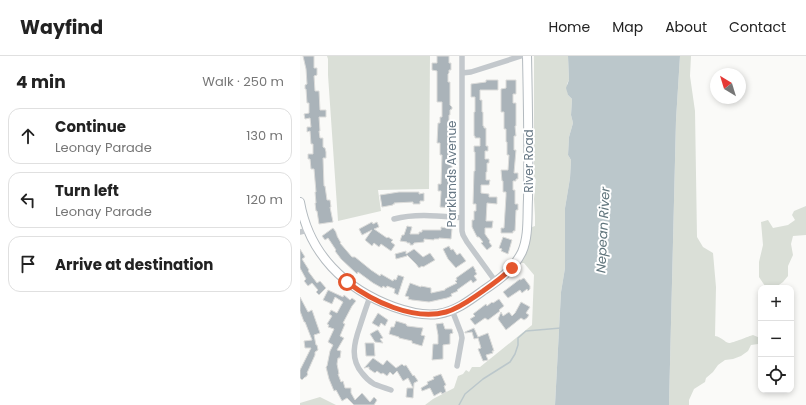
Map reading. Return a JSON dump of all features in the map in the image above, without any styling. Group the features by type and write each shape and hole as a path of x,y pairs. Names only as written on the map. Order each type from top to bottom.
{"street":[{"name":"Parklands Avenue","path":"462,56 462,233 465,240 496,282"},
{"path":"462,73 471,72 521,56"},
{"name":"River Road","path":"496,282 516,263 524,247 527,230 529,164 527,56"},
{"path":"300,202 304,231 328,263 347,282 357,290 370,297 397,308 420,314 438,314 465,304 496,282"},
{"path":"394,219 408,216 428,215 462,218"},
{"path":"370,297 355,341 355,361 360,372 368,380 391,390"},
{"path":"452,310 462,338 457,366"}],"shaded area":[{"path":"327,56 430,56 429,189 378,190 381,211 338,221"},
{"path":"534,56 568,56 568,95 572,99 571,115 573,123 569,137 568,155 571,160 570,178 565,208 565,268 561,292 555,405 425,405 454,388 458,376 463,374 466,370 469,372 472,367 480,367 532,325 534,275 524,263 521,263 531,236 532,227 535,226 534,199 536,178 534,181"},
{"path":"680,56 691,56 690,76 695,111 697,237 703,247 713,253 716,287 715,336 729,343 753,335 758,337 758,344 751,345 748,351 741,356 725,360 718,365 706,378 705,382 694,389 689,400 689,405 669,405 676,120"},
{"path":"806,206 806,235 793,236 791,244 793,255 788,266 788,276 779,285 764,285 759,277 759,262 763,245 761,222 768,220 773,228 788,225 795,220 792,215 794,211"},
{"path":"320,397 336,405 300,405 300,403"}],"water":[{"name":"Nepean River","path":"568,56 680,56 676,120 669,405 555,405 561,292 565,268 565,208 570,178 571,160 568,155 569,137 573,123 571,115 572,99 568,95 566,88 569,80"}],"building":[{"path":"303,56 314,56 314,68 317,68 317,75 314,76 315,91 319,91 320,110 326,110 326,117 319,117 319,131 320,138 323,138 323,147 325,148 326,152 326,158 323,158 324,186 327,200 330,200 333,222 319,224 315,203 316,192 314,169 311,169 310,159 308,159 308,154 313,154 313,144 311,144 310,131 307,132 307,127 311,127 310,118 305,119 304,114 309,113 309,103 307,103 305,89 305,85 307,84"},
{"path":"437,56 449,56 449,63 451,63 451,70 449,70 448,74 448,82 450,82 450,105 452,107 449,115 451,129 449,129 449,137 451,137 452,150 450,150 450,157 452,163 452,180 451,192 448,192 448,200 456,201 456,206 452,206 452,208 440,207 441,191 438,191 438,184 441,184 442,155 440,155 440,143 437,143 438,123 440,123 440,117 442,117 442,102 437,102 437,71 432,70 432,63 437,63"},
{"path":"486,80 498,80 498,90 480,90 483,126 486,128 486,146 488,146 488,151 485,151 485,159 489,159 489,163 487,163 486,180 490,180 489,185 481,185 481,193 489,194 489,197 497,197 497,204 487,203 486,221 493,221 492,228 485,228 485,234 492,246 487,250 481,243 483,242 479,237 477,237 472,227 474,211 476,211 476,204 473,204 475,171 474,146 480,146 480,138 475,138 474,136 475,97 471,97 471,84 486,82"},
{"path":"506,80 516,80 516,94 513,94 513,103 516,103 516,136 514,136 514,150 516,150 514,173 518,173 518,179 513,181 513,190 515,190 515,204 518,204 518,210 516,210 515,231 513,231 513,233 501,233 501,228 504,228 506,192 503,192 501,170 508,170 509,155 507,155 504,112 501,112 501,89 506,88"},
{"path":"399,192 424,193 424,201 420,201 420,204 413,204 413,202 394,203 395,204 393,205 382,207 380,195"},
{"path":"372,222 373,224 377,222 379,227 374,229 387,238 388,237 393,240 391,242 395,245 391,251 381,244 379,247 374,243 372,246 365,240 372,230 362,235 359,229"},
{"path":"407,226 412,227 410,234 419,234 422,230 441,230 441,227 452,229 451,239 424,239 424,242 410,245 410,243 400,241"},
{"path":"333,228 340,243 352,257 355,257 380,276 381,274 393,281 394,279 396,280 398,275 404,277 398,295 394,293 395,289 387,286 386,288 383,286 382,288 358,272 357,274 341,259 328,238 325,240 322,236"},
{"path":"503,237 512,240 508,254 501,251 502,249 499,248"},
{"path":"449,246 457,255 460,253 466,261 456,268 448,259 443,249"},
{"path":"300,249 305,257 302,259 309,270 308,271 317,283 320,281 326,288 319,295 316,292 318,290 312,283 308,286 304,281 306,279 300,268"},
{"path":"414,249 423,257 430,253 435,260 419,268 407,255 396,259 395,254 406,251 406,254"},
{"path":"473,266 477,274 474,276 477,280 473,283 471,280 457,290 458,291 451,294 452,296 429,302 408,299 409,297 405,296 410,283 421,287 431,288 431,293 445,290 457,283 455,281 457,280 456,278"},
{"path":"524,278 530,286 530,289 528,291 527,289 522,293 520,290 508,298 503,292 520,279"},
{"path":"328,290 343,297 344,295 350,300 352,298 356,301 343,323 345,324 340,336 344,338 337,350 341,351 337,364 341,382 343,381 345,388 351,388 351,393 355,400 362,393 370,402 374,397 377,400 374,405 354,405 347,398 342,401 336,390 334,391 329,379 326,367 333,345 328,342 334,329 328,327 329,325 327,324 332,316 329,314 331,310 337,313 343,302 335,297 332,304 323,300"},
{"path":"300,297 308,312 312,310 320,333 314,335 318,350 315,352 307,373 308,374 302,380 300,378 300,370 311,348 305,348 304,341 312,340 300,311"},
{"path":"499,299 504,306 499,310 500,311 488,320 485,318 475,325 470,319 475,316 473,314 486,304 487,306"},
{"path":"521,302 530,307 526,313 529,315 524,320 521,318 506,330 498,319 501,312 503,316 509,312 512,316"},
{"path":"378,313 388,320 385,326 381,323 379,327 372,323"},
{"path":"396,321 406,324 407,326 423,328 421,335 425,336 422,346 412,343 412,341 389,334 391,327 394,327"},
{"path":"443,323 445,329 452,329 453,333 450,334 450,344 443,345 443,359 432,360 433,344 438,344 436,324"},
{"path":"474,328 478,337 488,333 494,351 492,351 493,353 486,355 488,360 483,361 478,349 481,348 478,338 474,339 472,332 465,333"},
{"path":"377,330 383,338 380,339 383,343 375,342 370,334"},
{"path":"365,343 374,343 375,356 366,356"},
{"path":"373,358 383,365 387,360 396,368 402,364 404,366 406,365 418,381 414,383 413,398 406,397 407,388 413,388 408,378 403,381 397,371 393,375 390,372 387,376 377,371 375,373 369,369 369,367 364,368"},
{"path":"441,374 446,385 444,386 446,392 442,394 441,392 434,396 430,388 422,391 421,388 428,384 427,382 434,379 433,377"}],"waterway":[{"path":"459,405 465,394 483,379 510,362 515,354 518,345 518,338 526,331 561,328"}],"route":[{"path":"347,282 357,290 370,297 397,308 415,313 435,314 446,312 461,306 496,282 512,268"}]}
